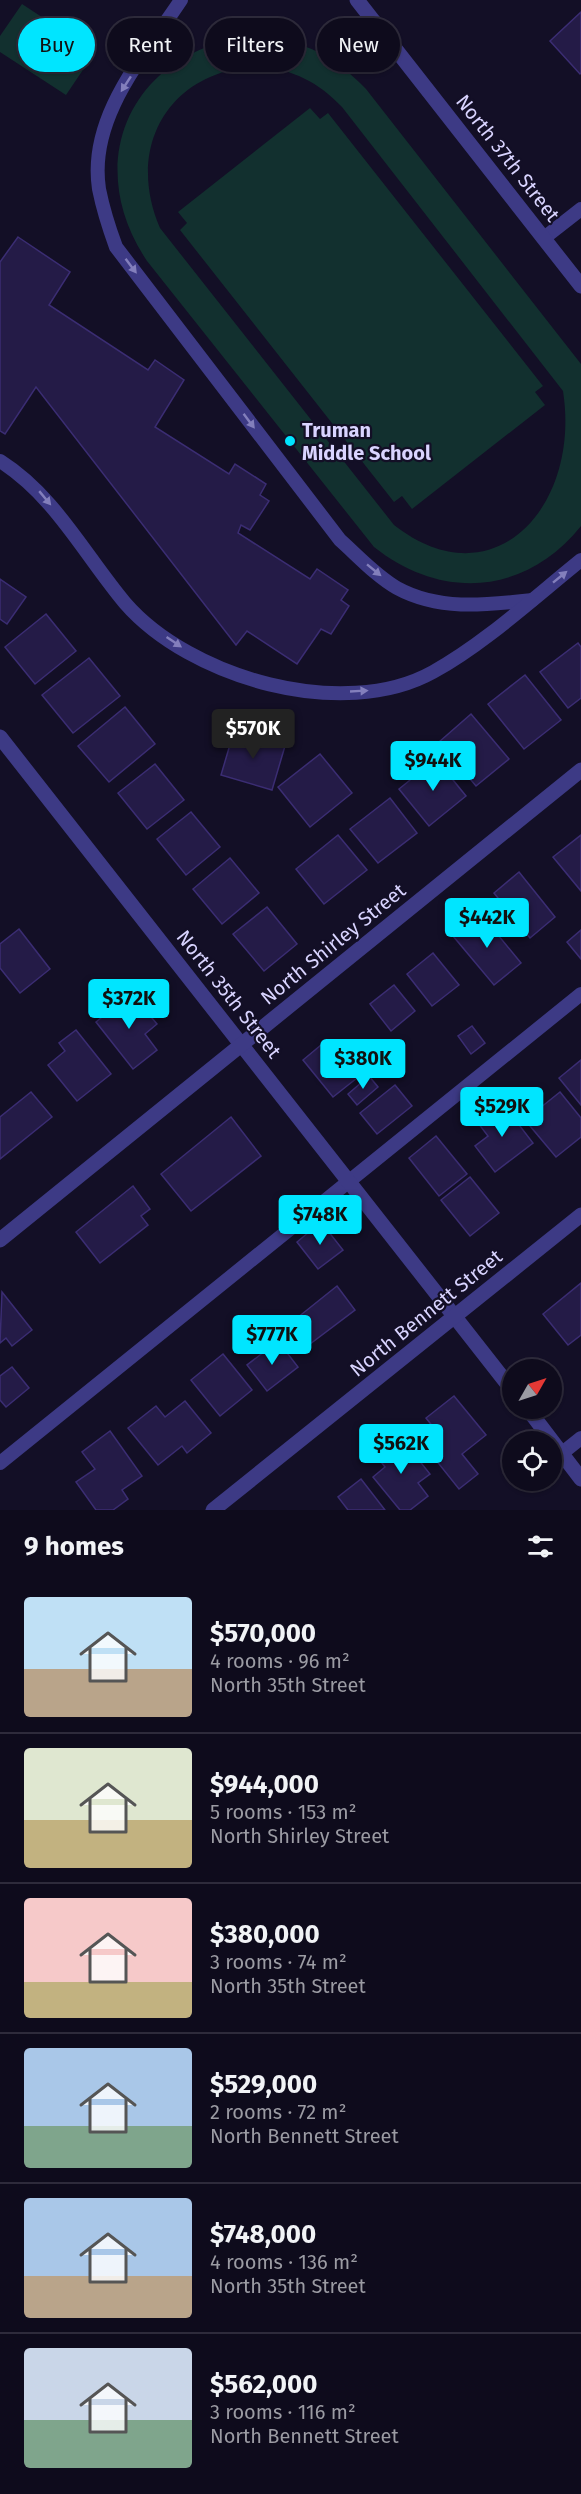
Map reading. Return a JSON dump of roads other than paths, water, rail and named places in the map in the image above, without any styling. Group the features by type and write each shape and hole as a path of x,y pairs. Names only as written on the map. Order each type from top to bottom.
{"street":[{"name":"North 37th Street","path":"357,0 581,286"},
{"name":"North 35th Street","path":"0,737 502,1377"},
{"name":"North Shirley Street","path":"0,1240 581,770"},
{"name":"North Bennett Street","path":"213,1510 581,1215"},
{"path":"562,1455 581,1479"}],"lane":[{"path":"181,0 113,104 104,130 100,154 99,187 104,213 116,247 340,540 367,565 395,587 423,600 462,605 532,600"},
{"path":"544,238 581,209"},
{"path":"0,462 42,493 126,603 146,623 198,658 225,672 279,687 335,693 379,690 398,686 433,672 532,600 581,560"},
{"path":"0,1463 581,994"},
{"path":"562,1453 581,1438"}],"place":[{"name":"Truman Middle School","path":"290,441"}]}
